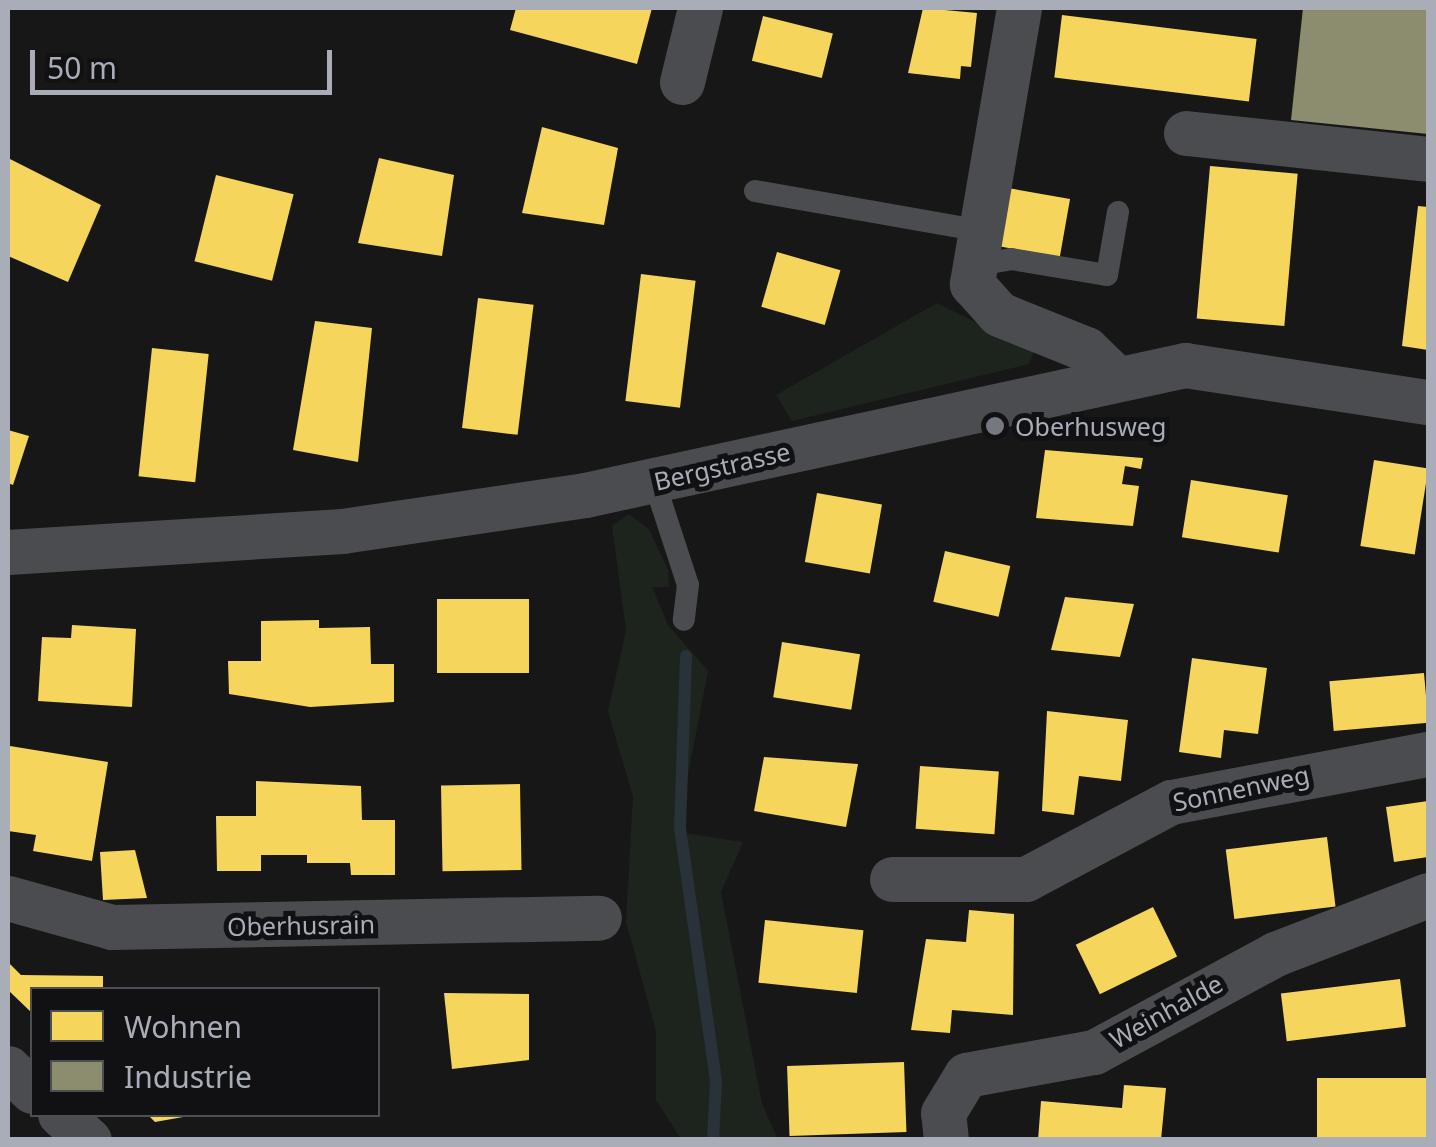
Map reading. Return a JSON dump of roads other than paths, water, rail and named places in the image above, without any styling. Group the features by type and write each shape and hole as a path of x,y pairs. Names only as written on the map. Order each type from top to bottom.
{"street":[{"path":"682,82 700,8"},
{"path":"1018,8 972,249 990,307 1086,348 1113,375"},
{"path":"1186,133 1428,159"},
{"name":"Bergstrasse","path":"8,552 342,531 654,481 1113,375 1185,365 1428,402"},
{"name":"Sonnenweg","path":"892,879 1026,880 1170,802 1428,754"},
{"name":"Weinhalde","path":"946,1140 943,1113 966,1075 1094,1052 1275,954 1428,895"},
{"name":"Oberhusrain","path":"8,898 112,927 598,918"},
{"path":"58,1117 89,1140"}],"lane":[{"path":"755,191 1011,259 1107,275 1118,212"},
{"path":"654,481 688,585 684,620"}],"waterway":[{"path":"686,656 680,828 716,1081 713,1140"}],"place":[{"name":"Oberhusweg","path":"995,426"}]}
